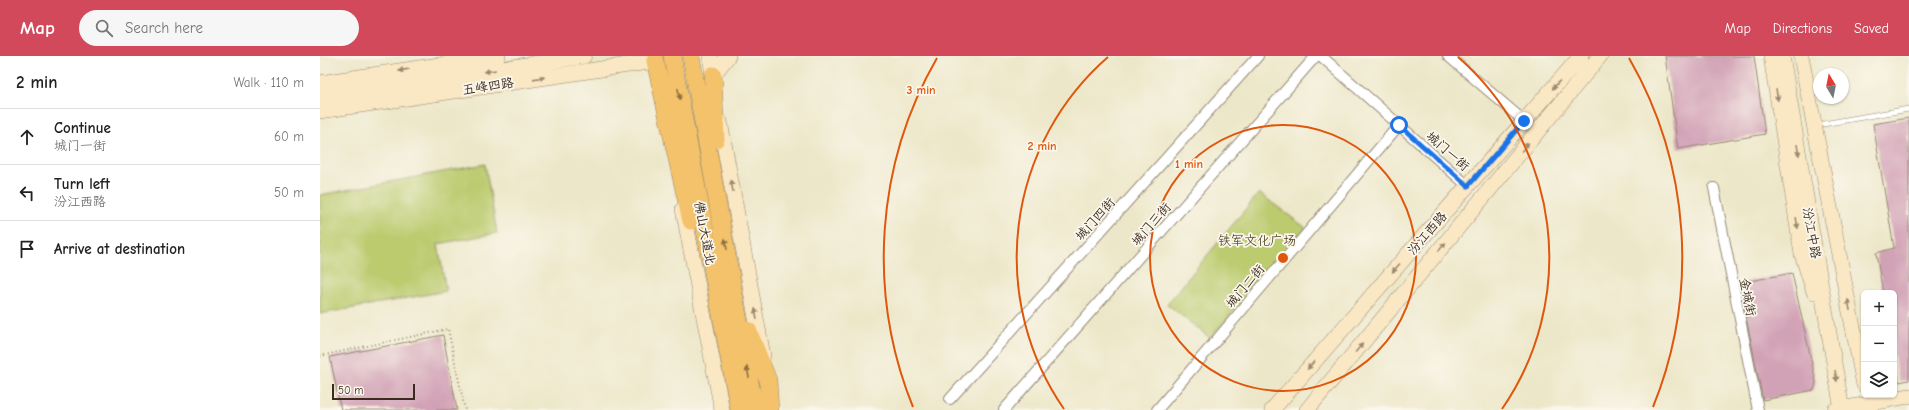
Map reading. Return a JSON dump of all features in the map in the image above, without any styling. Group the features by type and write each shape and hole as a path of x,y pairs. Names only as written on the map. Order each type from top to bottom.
{"highway":[{"name":"佛山大道北","path":"672,56 739,410"},
{"name":"佛山大道北","path":"691,56 755,410"},
{"path":"655,58 688,206 728,410"},
{"path":"713,75 718,199"},
{"path":"735,294 768,380 770,410"}],"main road":[{"path":"320,83 498,56"},
{"name":"五峰四路","path":"323,111 357,98 584,56"},
{"path":"710,56 720,120 774,410"},
{"path":"713,75 728,56"},
{"name":"汾江西路","path":"1272,410 1581,56"},
{"name":"汾江西路","path":"1307,410 1600,56"},
{"path":"1771,56 1802,254 1831,343"},
{"name":"汾江中路","path":"1782,56 1831,343 1840,410"},
{"name":"汾江中路","path":"1801,56 1861,369"},
{"path":"1811,56 1835,195 1841,263"},
{"path":"655,58 722,410"},
{"name":"五峰四路","path":"357,98 507,83 655,58"},
{"path":"323,111 483,94 507,83"},
{"path":"1840,410 1867,403 1909,396"}],"street":[{"name":"城门四街","path":"950,399 1258,56"},
{"name":"城门三街","path":"1004,410 1316,56"},
{"name":"城门一街","path":"1321,56 1468,186"},
{"path":"1448,56 1524,121"},
{"name":"城门二街","path":"1157,410 1399,125"},
{"name":"金城街","path":"1714,188 1758,410"}],"lane":[{"path":"1823,124 1909,109"}],"path":[{"path":"320,356 448,330 465,410"}],"green space":[{"path":"485,164 497,233 438,244 446,291 320,314 320,195"},
{"name":"铁军文化广场","path":"1259,193 1306,228 1210,338 1167,304"}],"building":[{"path":"1665,56 1754,56 1765,134 1678,149"},
{"path":"1909,118 1909,380 1899,382 1897,371 1897,290 1882,290 1876,253 1894,248 1873,124"},
{"path":"1792,273 1816,382 1814,390 1763,400 1739,283"},
{"path":"443,335 457,410 341,410 330,357"}],"route":[{"path":"1399,125 1468,186 1524,121"}]}
